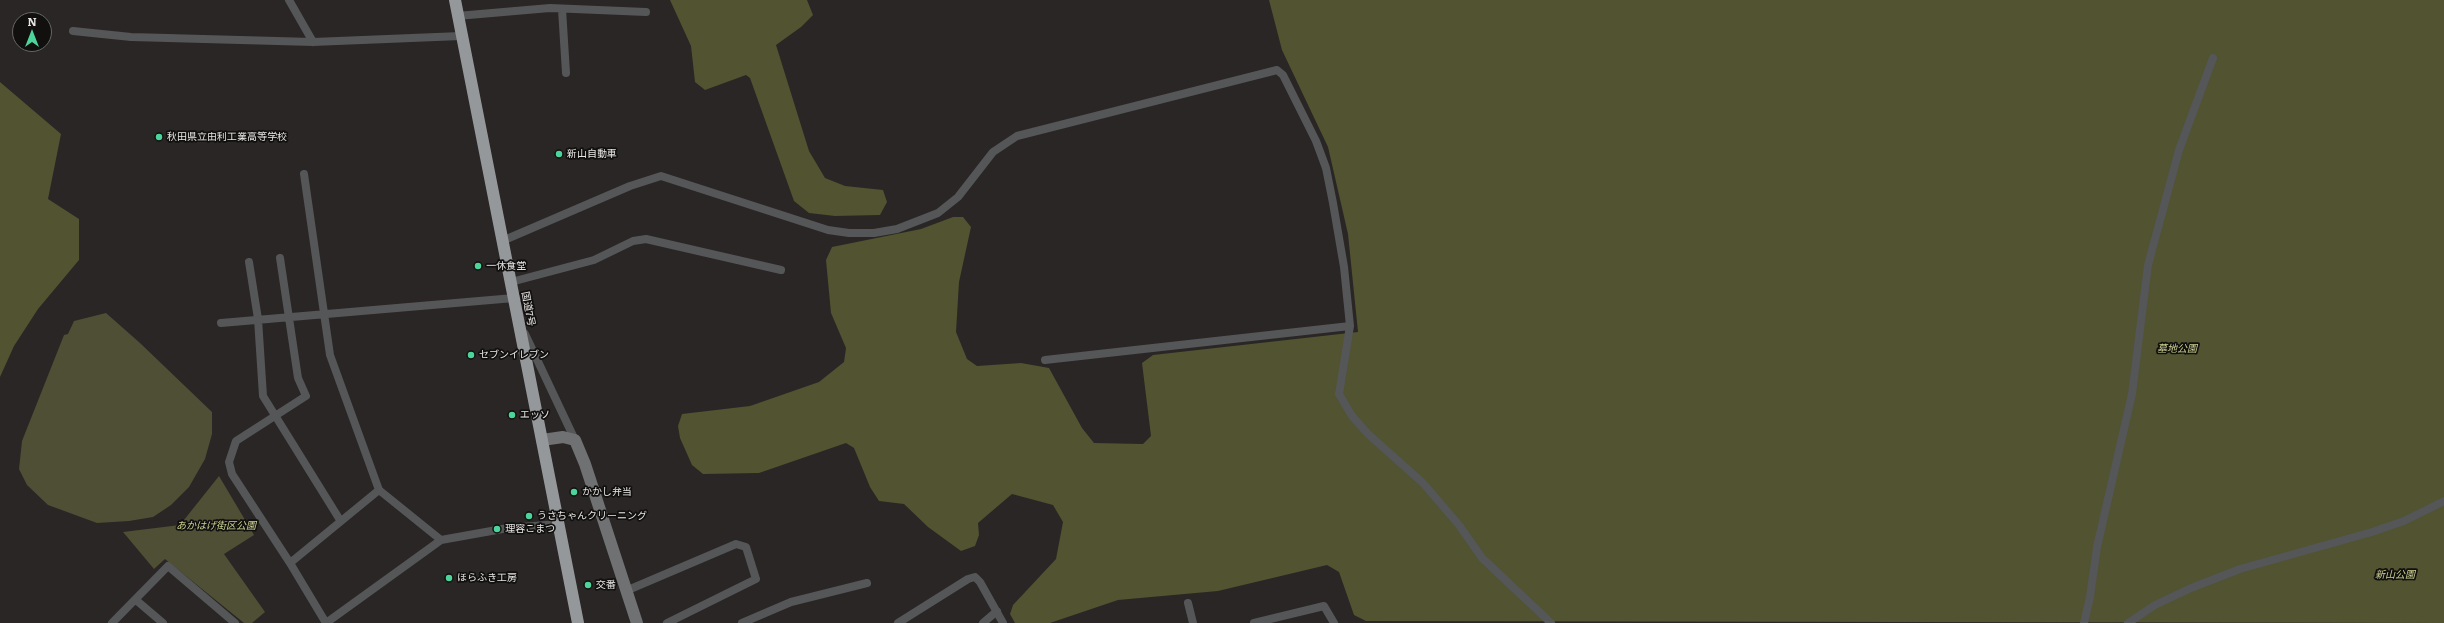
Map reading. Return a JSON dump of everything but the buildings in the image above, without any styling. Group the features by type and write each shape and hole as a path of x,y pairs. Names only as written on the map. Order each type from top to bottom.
{"highway":[{"name":"国道7号","path":"454,0 578,623"}],"street":[{"path":"289,0 313,42"},
{"path":"457,16 562,8 646,12"},
{"path":"562,8 566,73"},
{"path":"73,31 131,37 313,42 461,36"},
{"path":"2084,623 2090,597 2097,548 2132,394 2148,265 2178,150 2213,58"},
{"path":"502,241 630,186 661,176 828,230 867,233 897,229 938,213 958,197 993,152 1017,136 1277,70 1284,75 1300,105 1326,168 1344,267 1350,326 1339,394 1352,416 1423,483 1459,525 1482,558 1551,623"},
{"path":"304,174 330,355 379,490 441,540"},
{"path":"511,282 594,260 633,241 646,239 781,270"},
{"path":"280,258 298,378 306,396 236,441 229,462 232,474 290,563 326,623 441,540 508,528 559,524"},
{"path":"249,262 258,319 263,396 274,416 340,520"},
{"path":"221,323 289,315 514,298"},
{"path":"518,319 575,440 628,590 637,623"},
{"path":"1045,360 1350,326"},
{"path":"542,440 564,437 575,440"},
{"path":"290,563 340,520 379,490"},
{"path":"2128,623 2156,605 2191,588 2240,569 2384,528 2404,521 2444,501"},
{"path":"628,590 736,544 746,547 756,579 667,623"},
{"path":"112,623 168,566 235,623"},
{"path":"898,623 968,579 975,577 980,582 1003,623"},
{"path":"742,623 791,602 867,583"},
{"path":"136,600 163,623"},
{"path":"1188,602 1193,623"},
{"path":"1254,623 1324,606 1334,623"},
{"path":"983,623 997,611"}],"green space":[{"path":"670,0 807,0 813,15 801,27 776,45 809,151 825,178 845,186 883,190 887,202 880,215 835,216 809,213 794,201 750,78 746,75 705,90 695,82 691,46"},
{"path":"1269,0 2444,0 2444,623 1366,621 1354,615 1339,572 1327,565 1218,591 1118,600 1050,623 1015,623 1010,614 1013,605 1056,559 1063,522 1053,505 1012,494 978,523 979,535 975,546 961,551 928,527 904,504 879,501 870,487 854,448 846,443 759,473 703,474 692,465 680,438 678,426 682,414 750,406 819,382 844,362 846,348 831,313 826,260 832,247 921,229 953,217 963,217 971,227 959,282 956,332 967,359 977,366 1021,363 1049,368 1082,428 1094,443 1143,444 1151,436 1142,363 1153,355 1358,332 1348,234 1328,147 1282,50"},
{"path":"0,82 61,134 48,199 79,219 79,260 38,309 14,346 0,377"},
{"path":"106,313 140,343 212,412 212,434 205,459 189,487 171,505 153,517 129,521 97,523 48,505 27,485 19,469 22,441 64,335 68,334 74,321"},
{"name":"あかはげ街区公園","path":"219,476 254,535 224,554 265,612 252,623 244,623 165,559 154,569 123,532 180,525"}],"place":[{"name":"秋田県立由利工業高等学校","path":"159,137"},
{"name":"新山自動車","path":"559,154"},
{"name":"一休食堂","path":"478,266"},
{"name":"セブンイレブン","path":"471,355"},
{"name":"エッソ","path":"512,415"},
{"name":"かかし弁当","path":"574,492"},
{"name":"うさちゃんクリーニング","path":"529,516"},
{"name":"理容こまつ","path":"497,529"},
{"name":"ほらふき工房","path":"449,578"},
{"name":"交番","path":"588,585"}],"park label":[{"name":"墓地公園","path":"2177,349"},
{"name":"新山公園","path":"2395,575"}]}
